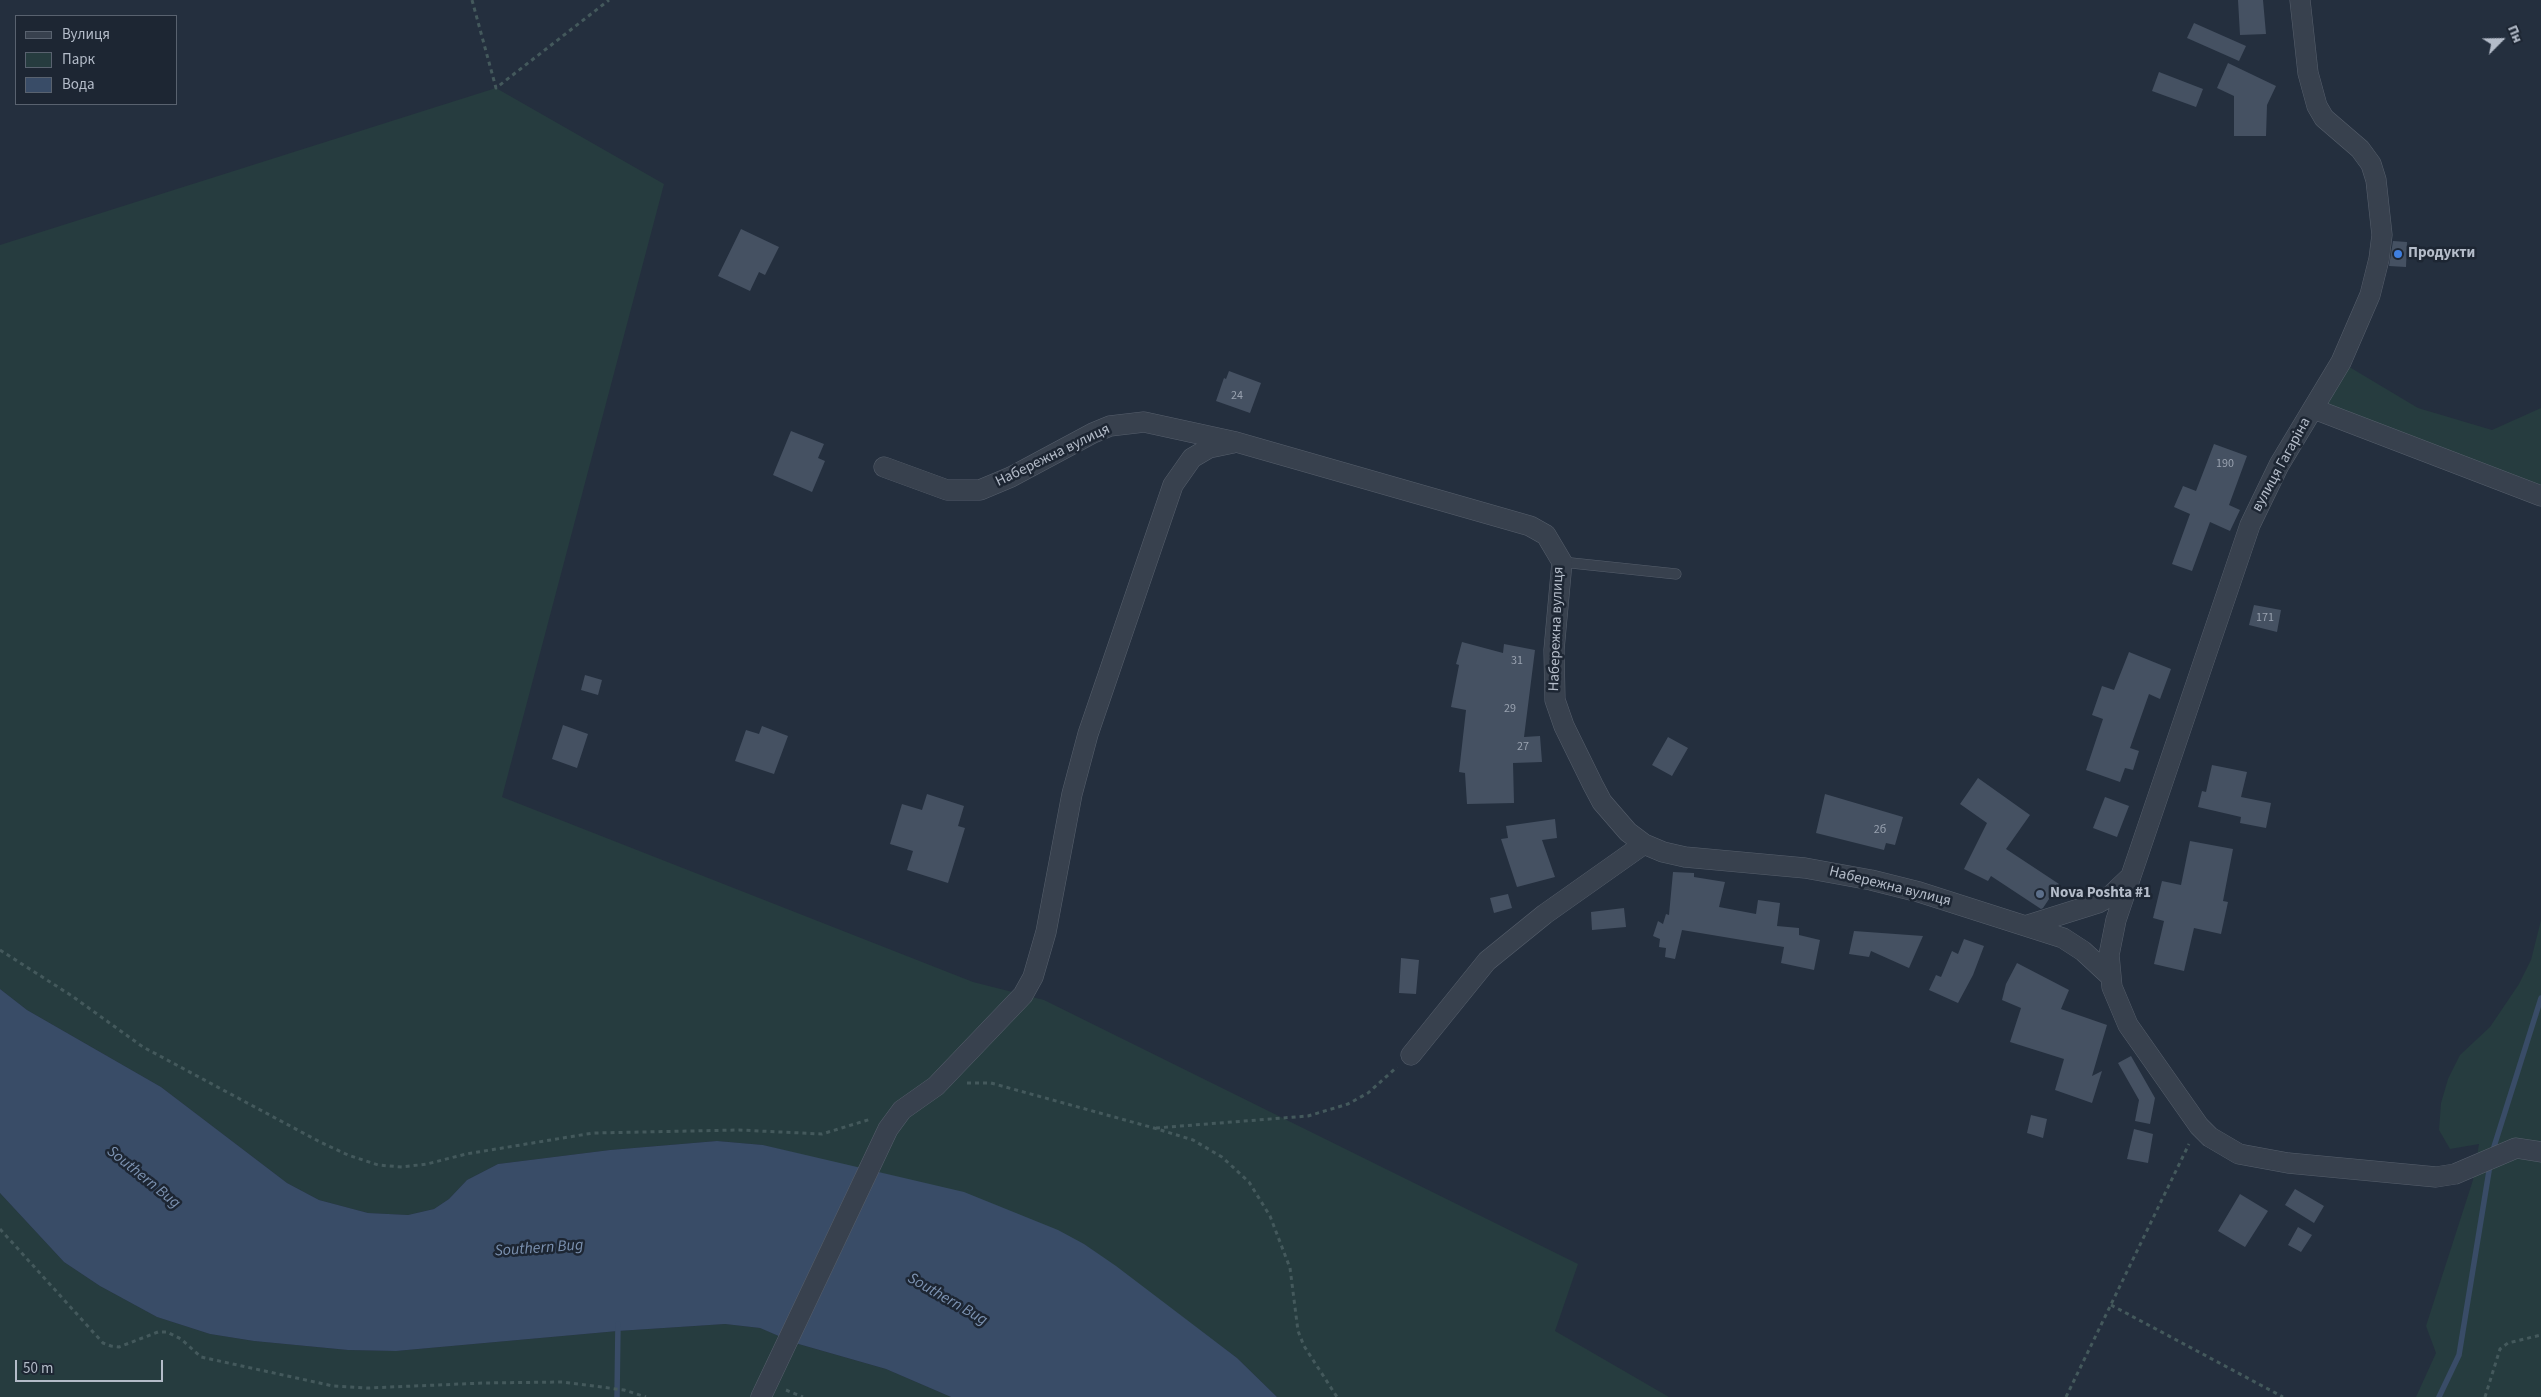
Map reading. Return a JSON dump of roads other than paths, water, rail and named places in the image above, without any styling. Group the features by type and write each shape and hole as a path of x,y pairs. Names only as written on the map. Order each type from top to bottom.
{"street":[{"name":"вулиця Гагаріна","path":"2300,0 2308,73 2317,106 2324,118 2360,149 2371,164 2380,201 2382,235 2376,276 2370,295 2341,362 2279,465 2250,525 2111,939 2110,976 2114,998 2128,1025 2199,1126 2224,1146 2257,1159 2426,1176 2455,1174 2491,1157 2516,1148 2541,1152"},
{"path":"2314,409 2541,496"},
{"name":"Набережна вулиця","path":"884,467 947,490 980,490 1011,477 1093,433 1127,423 1160,424 1236,442 1530,526 1546,536 1562,562 1554,650 1555,700 1578,756 1602,802 1628,832 1644,844 1663,852 1684,857 1774,864 1871,880 2028,925 2074,944 2110,976"},
{"path":"761,1397 888,1129 902,1110 936,1086 1024,995 1033,977 1046,932 1072,794 1088,734 1173,485 1192,458 1209,448 1236,442"},
{"path":"1411,1055 1487,961 1545,914 1644,844"},
{"path":"2028,925 2098,903 2118,890 2130,878"}],"lane":[{"path":"1562,562 1676,574"}],"water":[{"name":"Southern Bug","path":"0,989 27,1010 161,1087 287,1183 319,1200 368,1213 408,1215 434,1209 449,1199 467,1180 498,1164 610,1150 717,1141 763,1145 964,1192 1058,1230 1084,1244 1116,1266 1237,1358 1277,1397 951,1397 886,1369 795,1343 760,1328 725,1324 618,1331 396,1351 348,1350 254,1341 210,1334 157,1317 100,1286 64,1262 0,1193"}],"waterway":[{"path":"2492,1153 2541,998"},
{"path":"2439,1397 2459,1355 2490,1165"},
{"path":"617,1397 618,1324"}],"place":[{"name":"Продукти","path":"2398,254"},
{"name":"Nova Poshta #1","path":"2040,894"}]}
